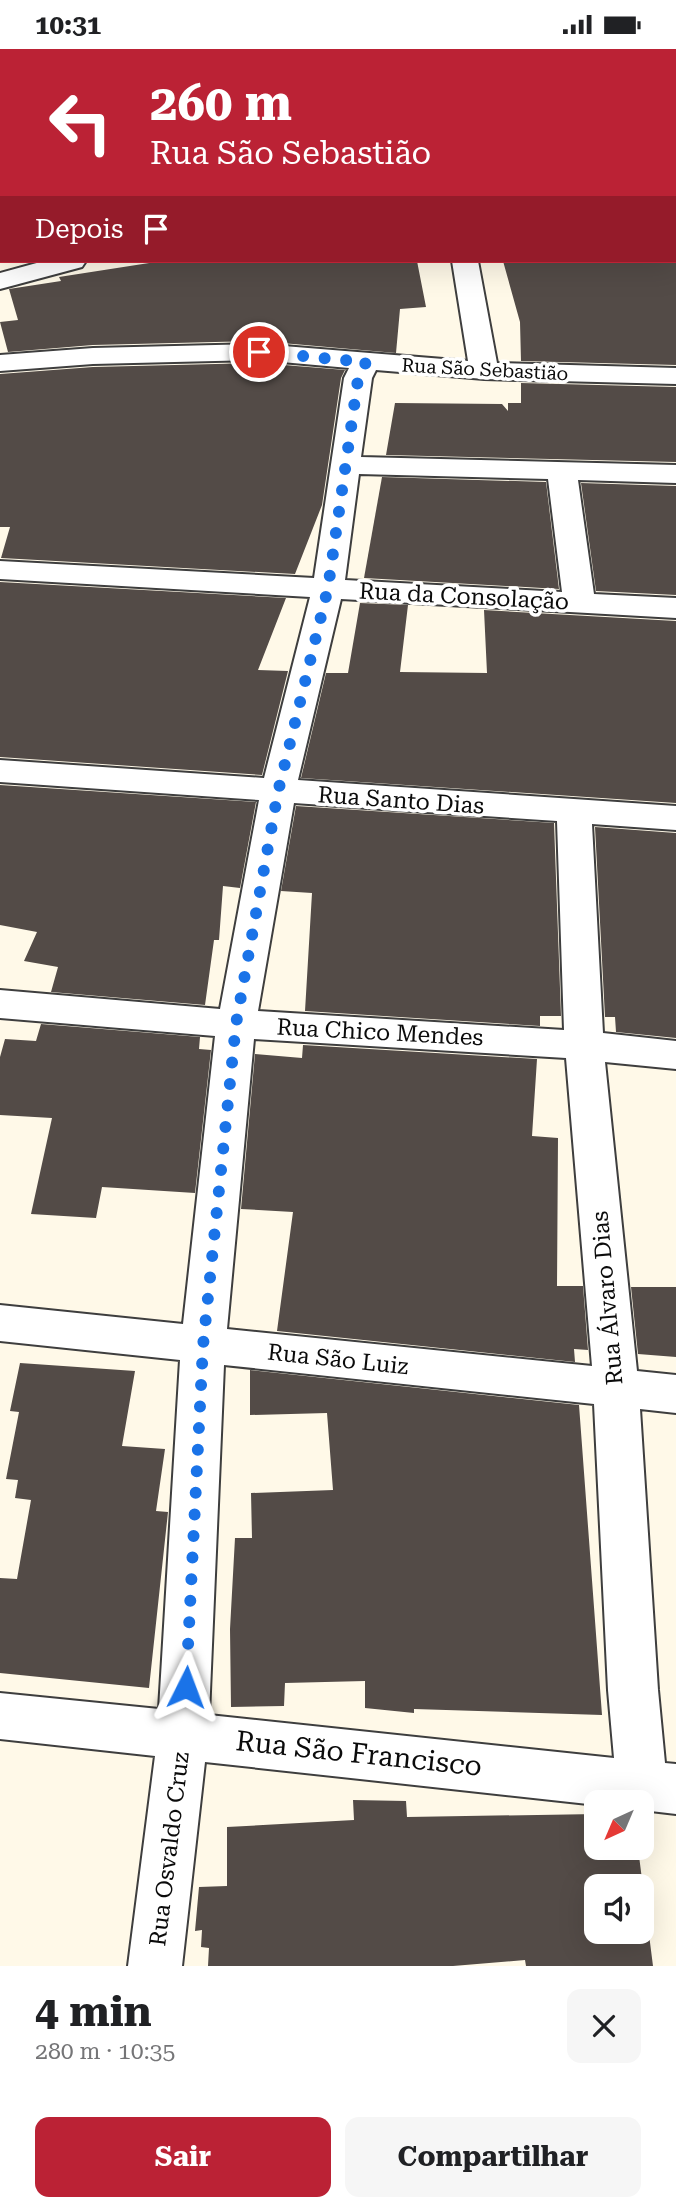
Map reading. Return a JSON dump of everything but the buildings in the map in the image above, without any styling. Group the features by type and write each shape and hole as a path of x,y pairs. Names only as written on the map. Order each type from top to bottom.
{"street":[{"path":"0,281 66,263"},
{"path":"465,263 484,372"},
{"name":"Rua São Sebastião","path":"0,363 93,356 259,352 484,372 676,376"},
{"name":"Rua Osvaldo Cruz","path":"155,1966 183,1734 203,1346 236,1024 278,792 328,588 358,379 366,362"},
{"path":"346,465 676,474"},
{"path":"562,471 579,603"},
{"name":"Rua da Consolação","path":"0,570 676,608"},
{"name":"Rua Santo Dias","path":"0,771 676,818"},
{"name":"Rua Álvaro Dias","path":"574,811 584,1045 616,1388 633,1690 659,1787"},
{"name":"Rua Chico Mendes","path":"0,1005 236,1024 584,1045 676,1055"},
{"name":"Rua São Luiz","path":"0,1323 676,1394"},
{"name":"Rua São Francisco","path":"0,1716 659,1787"}],"route":[{"path":"186,1687 203,1346 236,1024 278,792 328,588 358,379 366,362 259,352"}]}
